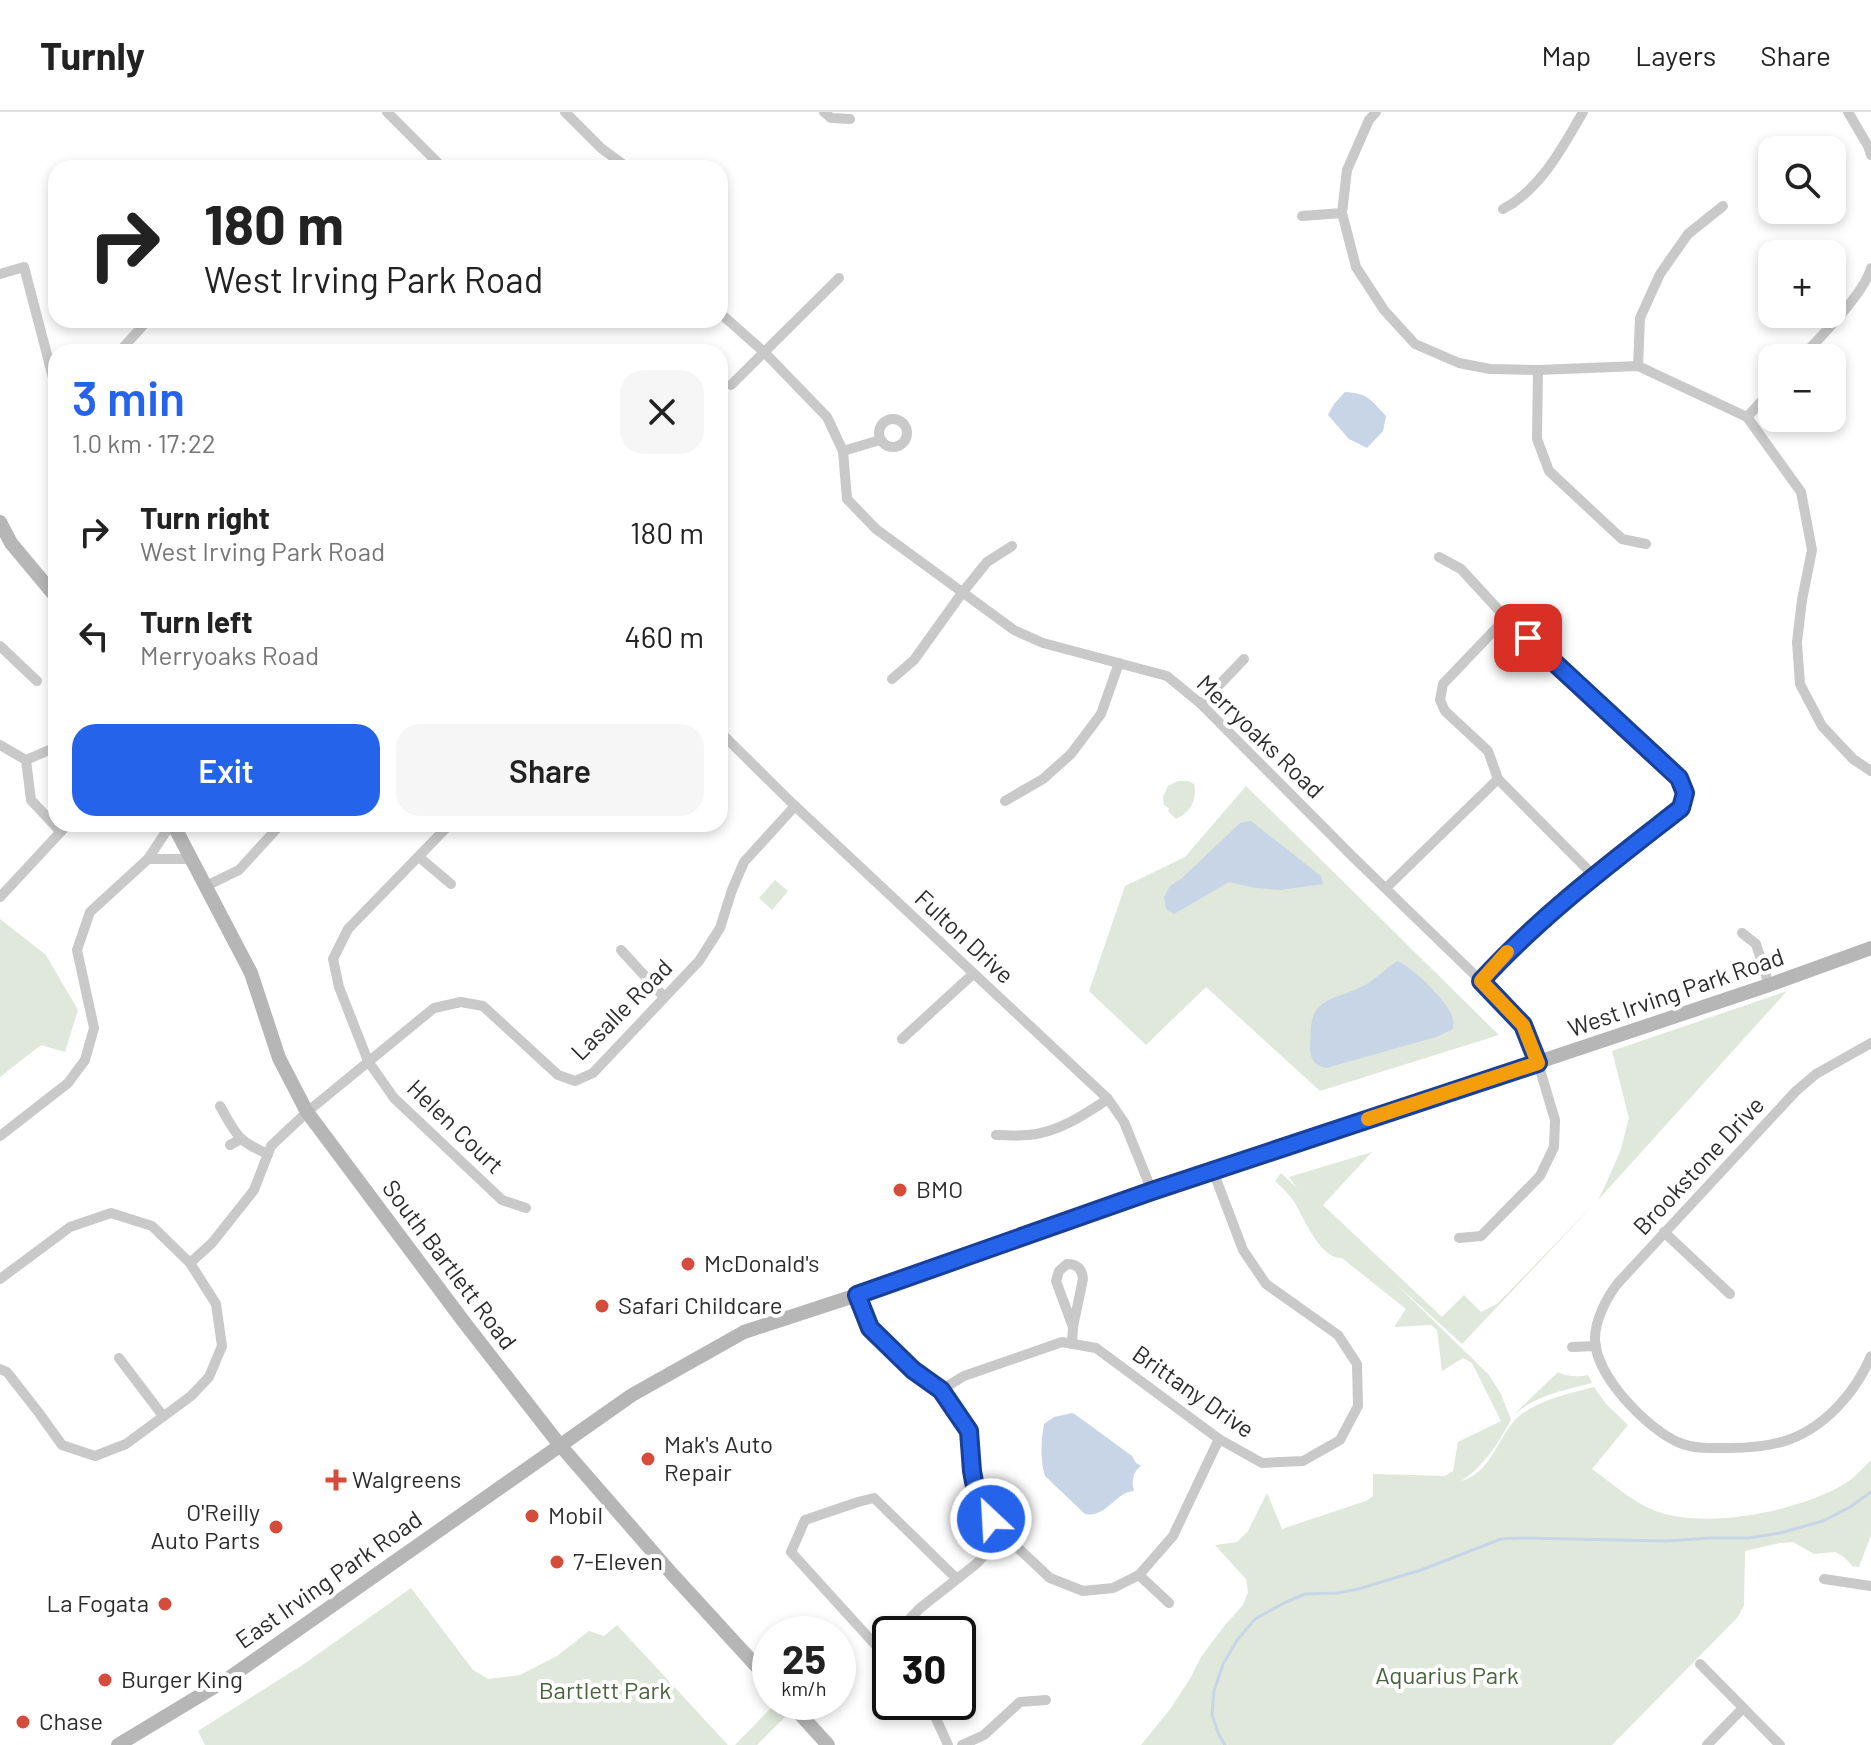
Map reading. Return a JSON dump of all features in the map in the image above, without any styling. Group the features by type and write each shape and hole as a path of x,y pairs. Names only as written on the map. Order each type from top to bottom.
{"main road":[{"path":"0,522 11,543 48,587"},
{"name":"South Bartlett Road","path":"177,832 251,973 279,1058 307,1112 559,1444 752,1661"},
{"name":"West Irving Park Road","path":"559,1444 632,1395 744,1332 1871,948"},
{"name":"East Irving Park Road","path":"118,1745 229,1678 559,1444"},
{"path":"805,1720 828,1745"}],"street":[{"path":"387,112 435,160"},
{"path":"565,112 617,160"},
{"path":"824,112 831,118 850,119"},
{"path":"1376,112 1369,120 1347,170 1342,213 1356,267 1384,310 1415,344 1459,363 1490,369 1638,366 1747,417 1801,492 1812,550 1797,642 1800,684 1822,726 1853,759 1871,771"},
{"path":"1503,209 1518,202 1556,158 1583,112"},
{"path":"1848,112 1871,155"},
{"path":"1638,366 1640,318 1660,274 1688,234 1723,206"},
{"path":"1302,216 1342,213"},
{"path":"0,274 24,267 48,356"},
{"path":"1814,344 1842,313 1869,277 1871,268"},
{"path":"731,385 839,278"},
{"name":"Merryoaks Road","path":"728,320 827,417 843,451 847,499 876,529 1014,630 1043,643 1167,676 1201,704 1523,1025 1555,1120 1554,1147 1540,1176 1481,1236 1459,1238"},
{"path":"126,344 141,328"},
{"path":"1538,370 1537,439 1549,471 1622,539 1646,544"},
{"path":"1747,417 1758,405"},
{"path":"843,451 880,440"},
{"path":"892,679 914,660 987,562 1012,546"},
{"path":"1439,557 1461,569 1506,618 1679,778 1685,793 1681,808 1508,951 1481,981"},
{"path":"1506,618 1443,684 1440,700 1445,711 1488,751 1498,779 1595,877"},
{"path":"0,646 37,681"},
{"path":"1201,704 1244,659"},
{"path":"1005,801 1043,779 1071,754 1101,714 1119,663"},
{"name":"Fulton Drive","path":"728,740 1108,1099 1124,1122 1152,1191"},
{"path":"0,745 26,760"},
{"path":"26,760 48,750"},
{"path":"26,760 31,800 48,814"},
{"path":"1386,888 1498,779"},
{"name":"Lasalle Road","path":"190,1263 212,1243 254,1190 271,1146 307,1112 434,1008 461,1002 483,1006 558,1075 575,1081 593,1073 699,961 720,928 744,862 795,806"},
{"path":"0,897 60,832"},
{"path":"0,1136 68,1083 85,1060 94,1028 77,950 90,912 148,859 167,832"},
{"path":"206,886 239,870 274,832"},
{"name":"Helen Court","path":"442,832 348,929 333,959 339,987 368,1061 394,1098 502,1200 526,1208"},
{"path":"419,857 451,884"},
{"path":"148,859 192,859"},
{"path":"1742,933 1756,944 1769,985"},
{"path":"621,950 664,997"},
{"path":"902,1039 973,974"},
{"name":"Brookstone Drive","path":"1596,1346 1603,1306 1609,1294 1664,1232 1796,1091 1826,1068 1871,1043"},
{"path":"996,1135 1041,1133 1075,1119 1108,1099"},
{"path":"220,1114 249,1146 268,1154"},
{"path":"230,1145 241,1139"},
{"name":"Brittany Drive","path":"1072,1344 1096,1348 1219,1439 1262,1463 1303,1461 1340,1440 1358,1406 1357,1364 1338,1335 1266,1284 1243,1250 1213,1171"},
{"path":"0,1279 70,1227 111,1213 152,1226 190,1263 216,1304 222,1346 209,1377 191,1396 126,1444 95,1456 62,1445 7,1372 0,1369"},
{"path":"1664,1232 1730,1294"},
{"path":"941,1390 964,1376 1062,1342 1072,1344 1083,1279 1082,1272 1074,1265 1067,1264 1059,1271 1056,1281 1073,1327"},
{"path":"857,1295 870,1328 913,1370 941,1390 969,1431 978,1503 1004,1535 1050,1578 1083,1591 1113,1588 1139,1575 1173,1536 1219,1439"},
{"path":"1572,1347 1596,1346 1610,1381 1632,1406 1677,1442 1704,1448 1748,1448 1789,1440 1835,1409 1864,1373 1871,1356"},
{"path":"119,1358 163,1416"},
{"path":"872,1640 791,1552 805,1520 874,1498 957,1579"},
{"path":"913,1616 976,1564 1004,1535"},
{"path":"1139,1575 1169,1603"},
{"path":"1824,1579 1871,1586"},
{"path":"1700,1664 1780,1745"},
{"path":"962,1745 984,1735 1020,1702 1046,1700"},
{"path":"1707,1745 1743,1708"},
{"path":"937,1720 948,1745"}],"green space":[{"path":"1178,781 1194,784 1195,795 1189,809 1176,819 1164,805 1163,797 1168,786"},
{"path":"1246,786 1499,1035 1320,1091 1206,987 1146,1045 1089,991 1125,886 1185,857"},
{"path":"775,880 788,891 772,910 759,898"},
{"path":"0,919 46,955 78,1010 65,1052 41,1045 0,1077"},
{"path":"1787,991 1598,1200 1620,1152 1629,1118 1612,1051"},
{"name":"Aquarius Park","path":"1372,1152 1323,1205 1442,1317 1464,1295 1481,1312 1497,1304 1598,1200 1462,1344 1395,1283 1489,1375 1501,1394 1511,1420 1483,1462 1461,1481 1471,1477 1486,1464 1521,1414 1551,1399 1594,1387 1628,1425 1592,1469 1637,1502 1674,1516 1726,1518 1781,1509 1830,1492 1849,1481 1871,1460 1871,1535 1859,1567 1852,1566 1835,1552 1814,1554 1793,1542 1745,1551 1744,1606 1737,1618 1612,1745 1141,1745 1171,1708 1201,1657 1243,1605 1248,1592 1246,1579 1215,1545 1237,1542 1248,1531 1267,1493 1282,1529 1366,1501 1373,1496 1373,1474 1445,1476 1453,1471 1458,1442 1501,1421 1472,1363 1463,1358 1442,1371 1437,1330 1431,1325 1394,1327 1406,1309 1342,1258 1326,1252 1319,1245 1293,1200 1275,1181 1281,1173 1297,1188 1289,1177"},
{"path":"1558,1372 1573,1376 1588,1375 1592,1383 1540,1398 1513,1415"},
{"name":"Bartlett Park","path":"411,1588 473,1670 488,1679 520,1675 557,1656 589,1631 604,1636 617,1625 728,1745 205,1745 198,1731 304,1664"},
{"path":"759,1720 782,1720 757,1745 735,1745"}],"water":[{"path":"1345,392 1368,398 1386,416 1383,431 1367,448 1349,439 1328,415"},
{"path":"1251,821 1321,876 1323,884 1280,890 1229,882 1174,914 1166,909 1164,897 1170,886 1240,823"},
{"path":"1397,961 1436,993 1452,1016 1453,1029 1436,1037 1326,1068 1318,1065 1310,1051 1312,1021 1319,1007 1366,984"},
{"path":"1072,1413 1132,1456 1141,1466 1133,1477 1134,1491 1127,1492 1093,1514 1085,1514 1045,1476 1043,1470 1044,1424 1054,1417"}],"waterway":[{"path":"1225,1745 1212,1715 1214,1691 1223,1664 1255,1619 1305,1594 1358,1589 1421,1570 1501,1539 1666,1541 1749,1538 1780,1533 1823,1521 1871,1492"}],"slow traffic":[{"path":"1368,1119 1538,1063 1523,1025 1481,981 1507,952"}],"place":[{"name":"BMO","path":"900,1190"},
{"name":"McDonald's","path":"688,1264"},
{"name":"Safari Childcare","path":"602,1306"},
{"name":"Mak's Auto Repair","path":"648,1459"},
{"name":"Walgreens","path":"336,1480"},
{"name":"Mobil","path":"532,1516"},
{"name":"O'Reilly Auto Parts","path":"276,1527"},
{"name":"7-Eleven","path":"557,1562"},
{"name":"La Fogata","path":"165,1604"},
{"name":"Burger King","path":"105,1680"},
{"name":"Chase","path":"23,1722"}],"route":[{"path":"991,1519 978,1503 969,1431 941,1390 913,1370 870,1328 857,1295 1152,1191 1538,1063 1523,1025 1481,981 1508,951 1681,808 1685,793 1679,778 1528,638"}]}
